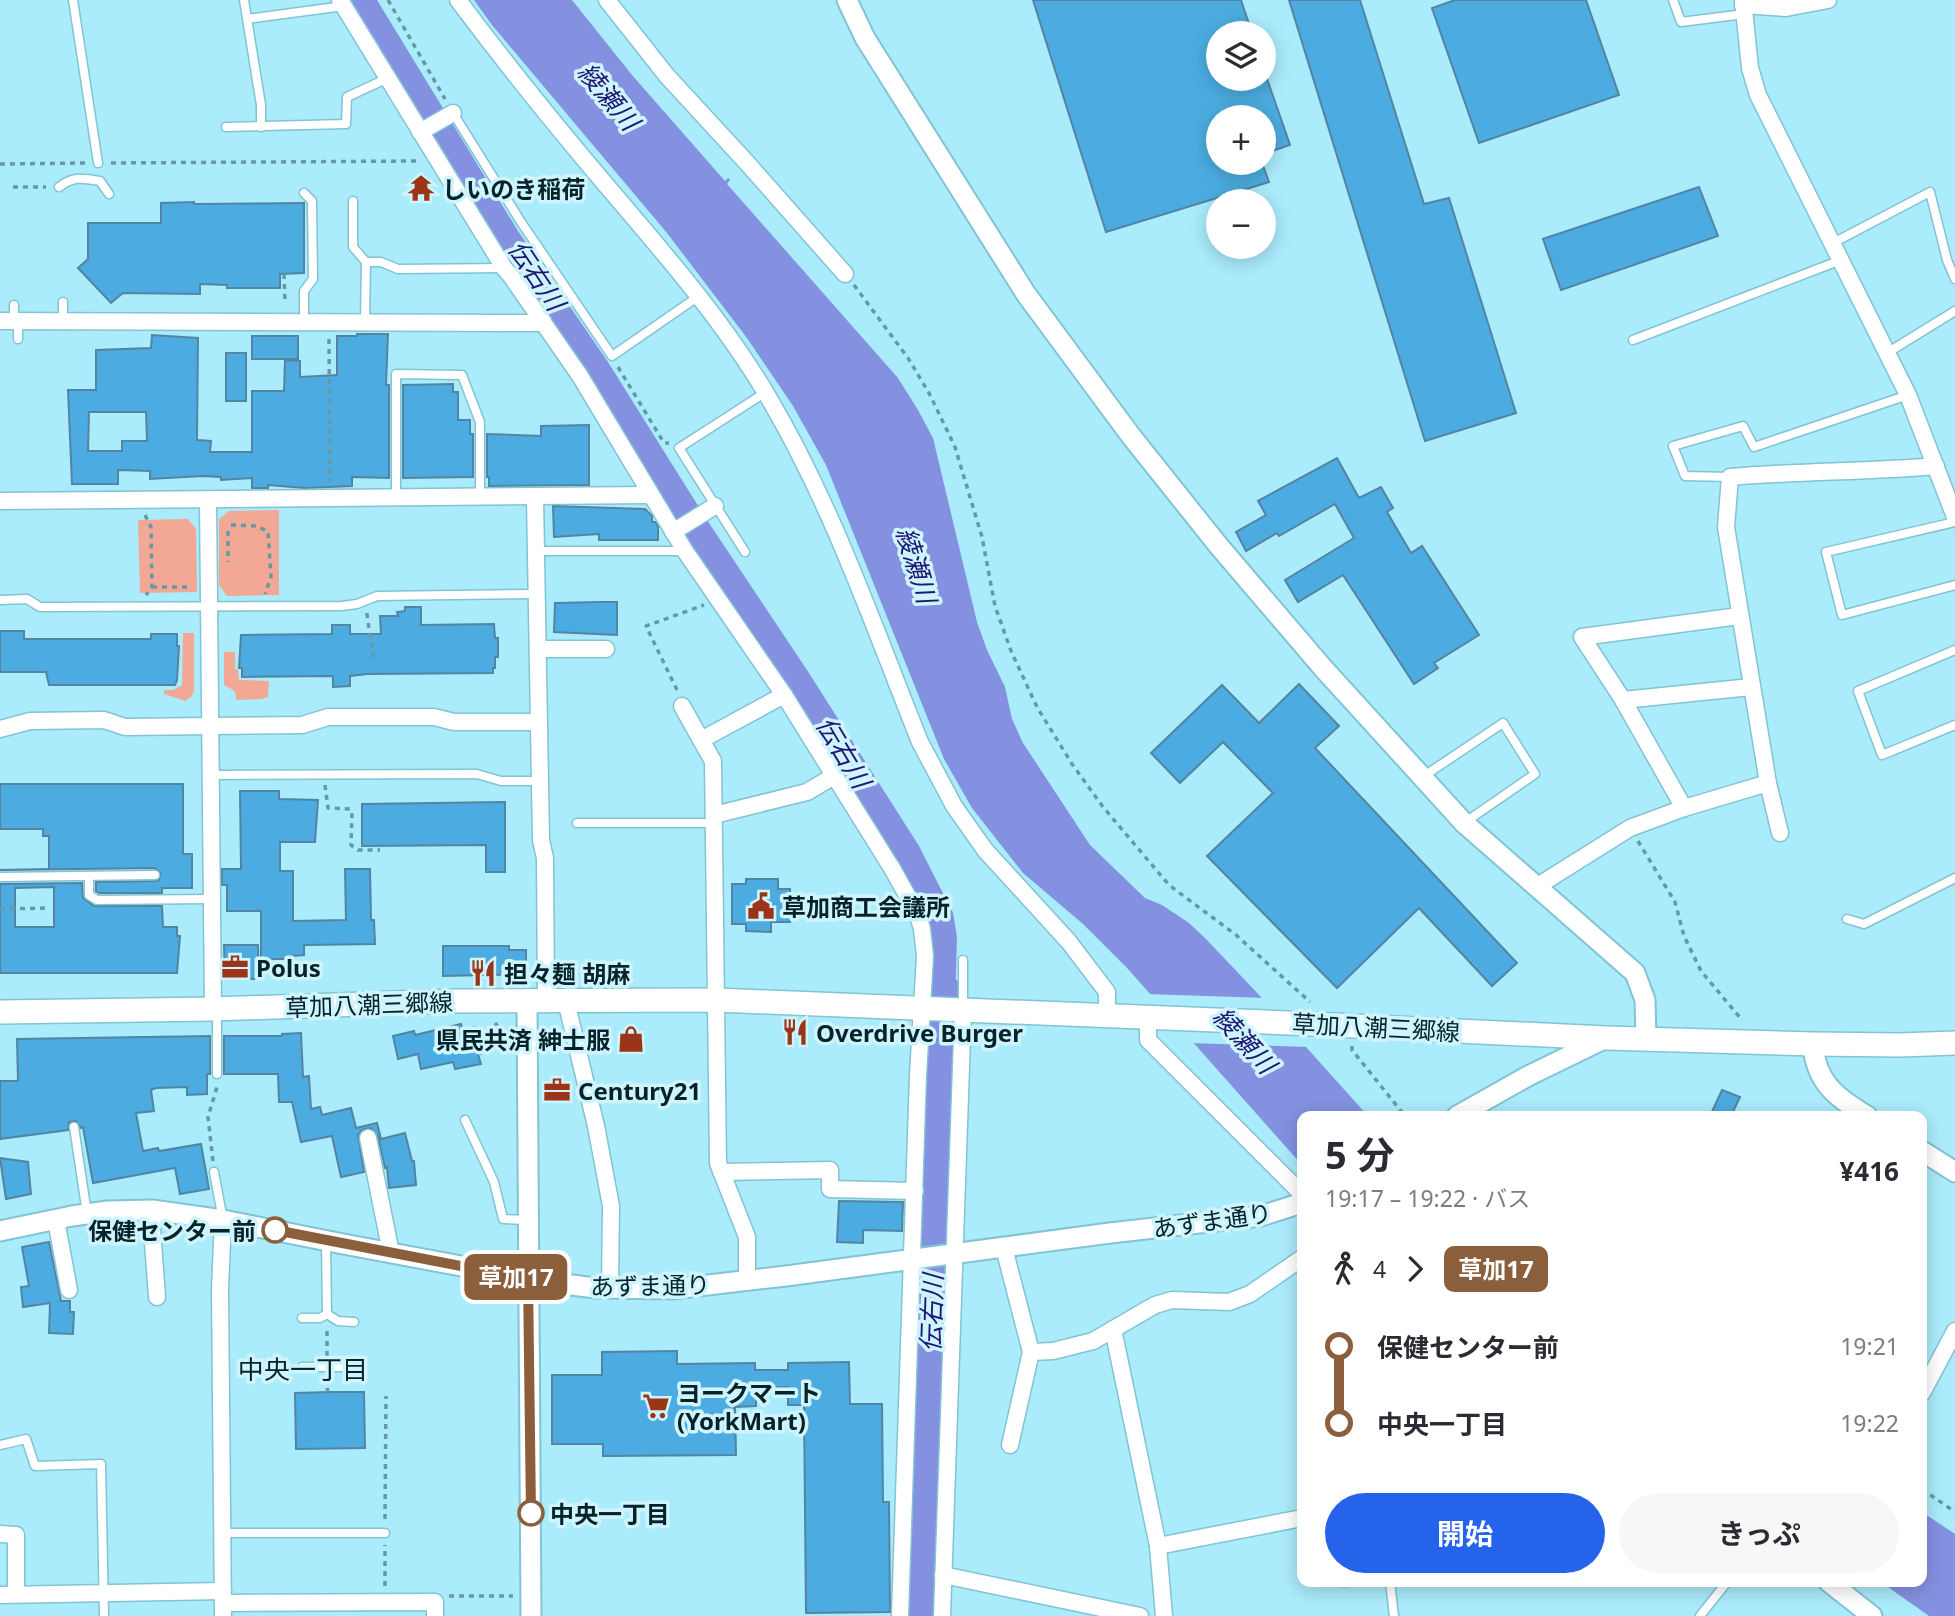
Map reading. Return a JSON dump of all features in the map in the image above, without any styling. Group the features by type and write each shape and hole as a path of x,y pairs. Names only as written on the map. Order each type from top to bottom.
{"main road":[{"name":"草加八潮三郷線","path":"0,1012 215,1009 454,1001 716,1000 1606,1038 1646,1039 1746,1033 1813,1044 1955,1043"}],"street":[{"path":"457,0 516,77 700,296 766,393 793,440 839,538 920,742 936,775 954,807 985,850 1069,942 1107,992 1107,1016"},
{"path":"607,0 667,76 845,274"},
{"path":"847,0 865,38 1026,294 1131,436 1323,668 1464,823 1635,973 1645,1000 1646,1039"},
{"path":"1828,0 1786,8 1743,6 1750,68 1758,95 1908,395 1955,518"},
{"path":"342,3 504,268 543,321 609,423 685,551 783,695 918,915 925,956 926,1008 918,1074 915,1259 900,1616"},
{"path":"420,132 453,113"},
{"path":"12,317 64,322 543,321"},
{"path":"1780,833 1751,687 1726,527 1730,477 1937,466"},
{"path":"0,501 18,495 208,499 650,495"},
{"path":"531,1616 528,1220 546,1001 545,858 541,840 535,497"},
{"path":"208,499 211,899 215,1009"},
{"path":"675,531 711,508"},
{"path":"1684,808 1623,700 1582,637 1739,616"},
{"path":"538,649 606,649"},
{"path":"1623,700 1751,687"},
{"path":"701,740 783,695"},
{"path":"682,706 713,761 718,1163 747,1237 747,1280"},
{"path":"0,729 30,721 104,720 125,727 302,725 328,717 434,717 454,722 538,722"},
{"path":"714,819 807,792 834,775"},
{"path":"1536,887 1630,828 1684,808 1768,783"},
{"path":"546,1001 596,1126 611,1206 610,1288"},
{"path":"942,1616 960,1009"},
{"path":"1143,1017 1148,1040 1297,1196"},
{"path":"1466,1111 1528,1076 1606,1038"},
{"path":"1813,1044 1816,1070 1826,1085 1859,1111"},
{"path":"368,1138 389,1243 388,1252"},
{"path":"1927,1154 1955,1172"},
{"path":"721,1172 830,1170 830,1189 915,1191"},
{"name":"あずま通り","path":"0,1231 108,1211 154,1211 223,1220 528,1279 610,1288 673,1289 1261,1216 1297,1203"},
{"path":"154,1211 152,1229 157,1297"},
{"path":"56,1220 69,1290"},
{"path":"223,1220 220,1289 223,1604"},
{"path":"1004,1248 1031,1352 1010,1445"},
{"path":"1031,1352 1053,1351 1093,1341 1155,1304 1172,1300 1229,1302 1250,1294 1297,1261"},
{"path":"1113,1329 1158,1546 1164,1616"},
{"path":"1927,1384 1955,1331"},
{"path":"1158,1546 1297,1519"},
{"path":"0,1534 16,1535 8,1594 104,1592 223,1604 333,1610 385,1602 435,1609"},
{"path":"943,1575 1108,1613 1140,1616"},
{"path":"1835,1587 1872,1616"}],"lane":[{"path":"73,0 97,163"},
{"path":"244,0 261,105 261,127"},
{"path":"1673,0 1681,22 1743,6"},
{"path":"247,19 342,3"},
{"path":"226,127 346,124 347,97 388,78"},
{"path":"453,113 520,222 612,356 700,296"},
{"path":"59,187 73,178 84,178 100,181 109,194"},
{"path":"1833,243 1930,192 1947,260 1955,279"},
{"path":"304,193 312,201 313,279 304,291 304,322"},
{"path":"353,201 353,247 366,262 366,322"},
{"path":"1633,340 1841,260"},
{"path":"366,262 381,262 398,269 504,268"},
{"path":"64,302 64,322"},
{"path":"1887,353 1955,311"},
{"path":"12,317 18,339"},
{"path":"396,498 396,374 462,375 480,422 480,497"},
{"path":"745,552 711,508 679,448 766,393"},
{"path":"1730,477 1685,476 1673,446 1743,426 1754,447 1908,395"},
{"path":"1955,518 1826,552 1842,614 1955,585"},
{"path":"536,551 685,551"},
{"path":"0,600 27,600 40,607 342,606 357,604 377,596 537,594"},
{"path":"1955,650 1858,691 1882,755 1955,725"},
{"path":"1422,778 1503,723 1535,774 1464,823"},
{"path":"211,775 477,774 501,781 540,781"},
{"path":"577,823 714,819"},
{"path":"89,876 89,895 97,900 211,899"},
{"path":"0,877 155,876"},
{"path":"1847,919 1864,924 1955,878"},
{"path":"960,1009 963,960"},
{"path":"215,1009 217,1074"},
{"path":"465,1120 494,1182 503,1219 528,1220"},
{"path":"74,1127 87,1214"},
{"path":"214,1172 223,1220"},
{"path":"326,1241 327,1314"},
{"path":"302,1318 320,1318 327,1314"},
{"path":"327,1314 338,1321 354,1322"},
{"path":"302,1367 355,1367"},
{"path":"0,1445 26,1439 35,1466 102,1464 104,1616"},
{"path":"223,1533 385,1533"},
{"path":"1391,1587 1394,1616"},
{"path":"1700,1616 1723,1587"}],"path":[{"path":"388,0 453,113"},
{"path":"0,164 438,161"},
{"path":"13,187 59,187"},
{"path":"284,274 285,302"},
{"path":"845,274 908,358 956,447 982,537 995,606 1003,628 1037,707 1072,764 1103,807 1169,885 1236,934 1313,1005 1317,1024"},
{"path":"329,322 330,498"},
{"path":"612,356 664,443 685,444"},
{"path":"143,606 143,600 152,587 151,527 144,509"},
{"path":"226,565 228,527 233,518"},
{"path":"228,527 257,526 268,532 271,577 263,596"},
{"path":"152,587 195,587"},
{"path":"682,706 684,704 646,626 718,600"},
{"path":"325,781 328,808 350,809 352,812 351,845 358,850 380,850"},
{"path":"1630,828 1675,902 1684,936 1701,971 1746,1033"},
{"path":"0,909 50,908"},
{"path":"1351,1026 1352,1050 1401,1111"},
{"path":"214,1172 208,1117 217,1090 217,1074"},
{"path":"327,1327 327,1361"},
{"path":"385,1602 386,1396"},
{"path":"1927,1492 1955,1512"},
{"path":"435,1609 441,1597 513,1595"}],"shaded area":[{"path":"279,510 279,595 227,596 219,585 219,519 229,511"},
{"path":"188,519 196,529 197,592 140,593 138,520"},
{"path":"183,633 194,633 194,691 185,701 164,694 164,690 173,690 182,685"},
{"path":"224,652 235,652 235,669 238,670 239,680 269,681 268,697 236,700 235,691 224,685"}],"water":[{"path":"351,0 377,0 518,231 608,362 707,520 919,846 953,913 957,937 954,1038 929,1037 932,939 911,885 808,719 687,538 593,380 510,260"},
{"name":"綾瀬川","path":"474,0 572,0 632,75 725,181 728,178 730,180 727,184 898,378 933,438 977,622 1005,687 1012,719 1023,743 1090,845 1145,898 1162,905 1189,923 1205,938 1364,1111 1297,1111 1297,1159 1128,969 1083,924 1023,873 972,808 944,759 826,465 793,406 747,338 667,233"},
{"path":"1927,1515 1955,1534 1955,1616 1929,1616 1888,1587 1927,1587"}],"pier":[{"path":"931,984 957,985 955,1031 929,1030"},
{"path":"1145,994 1268,998 1310,1047 1189,1043"}],"building":[{"path":"1033,0 1241,0 1248,21 1206,21 1206,91 1271,91 1290,145 1276,150 1276,105 1206,105 1206,175 1266,175 1269,182 1246,189 1206,189 1206,201 1106,232"},
{"path":"1289,0 1360,0 1424,204 1449,198 1516,413 1425,441"},
{"path":"1455,0 1586,0 1619,95 1479,143 1432,8"},
{"path":"1699,187 1718,236 1561,290 1543,239"},
{"path":"161,203 304,203 304,273 280,274 280,288 227,288 227,285 200,284 200,294 123,293 111,303 78,268 88,259 88,223 161,223"},
{"path":"388,334 386,385 389,385 389,478 352,477 352,486 305,488 268,485 268,488 252,488 252,478 221,480 221,477 203,476 150,479 150,471 118,470 118,484 72,484 68,390 96,390 96,350 151,348 152,335 198,338 197,440 211,441 210,452 252,452 252,391 284,391 285,360 300,361 300,377 337,375 337,336","holes":["89,412 146,412 147,441 122,441 122,451 88,451"]},
{"path":"252,336 298,336 298,359 252,359"},
{"path":"226,353 246,353 246,401 226,401"},
{"path":"453,384 453,392 458,392 458,420 470,420 470,434 473,434 473,477 403,478 403,385"},
{"path":"589,425 589,485 489,486 487,434 541,436 541,426"},
{"path":"1337,458 1359,498 1381,487 1393,508 1387,512 1411,553 1422,546 1479,635 1434,663 1438,668 1414,684 1343,575 1298,602 1285,580 1354,538 1335,504 1279,536 1277,533 1246,551 1236,532 1266,515 1258,501"},
{"path":"553,506 645,509 652,516 652,522 658,526 658,540 599,540 599,534 554,537"},
{"path":"617,602 617,635 554,632 555,603"},
{"path":"405,607 421,607 421,625 494,624 495,638 498,638 498,657 495,657 493,673 367,674 350,676 350,686 333,687 333,676 242,677 242,668 239,668 241,635 332,634 332,625 350,625 350,634 381,634 380,616 398,616 397,612 405,611"},
{"path":"0,631 24,631 24,639 151,639 151,634 177,634 177,680 175,685 49,685 46,672 0,672"},
{"path":"1299,684 1339,726 1315,748 1517,963 1492,986 1419,908 1337,988 1207,856 1273,793 1223,742 1180,783 1151,753 1222,685 1259,723"},
{"path":"0,784 183,784 183,854 192,854 192,888 162,888 162,893 96,891 96,882 158,881 161,874 155,868 0,870 49,869 49,836 43,836 43,829 0,829"},
{"path":"240,791 279,791 279,799 318,800 315,842 280,842 280,871 293,871 293,921 346,920 345,869 370,869 371,920 374,920 375,944 304,945 304,955 292,956 292,959 261,959 261,911 227,911 227,885 222,885 222,869 241,869"},
{"path":"505,802 505,872 486,872 486,845 362,846 362,804"},
{"path":"746,879 778,879 778,889 790,889 790,922 771,922 771,932 746,931 746,924 732,924 732,884 746,884"},
{"path":"82,883 83,898 94,906 162,906 163,927 177,927 177,936 180,936 177,973 0,973 0,884","holes":["54,887 54,927 15,927 15,888"]},
{"path":"224,945 258,945 259,979 225,979"},
{"path":"443,946 509,946 509,950 526,950 526,974 443,976"},
{"path":"461,1024 463,1030 475,1027 481,1064 455,1069 453,1062 421,1069 418,1054 398,1059 393,1036 414,1031 415,1035"},
{"path":"301,1033 303,1077 309,1076 311,1109 320,1107 322,1115 351,1108 356,1128 377,1123 381,1139 405,1133 414,1161 416,1185 389,1188 387,1167 385,1168 378,1136 371,1128 362,1130 358,1135 364,1172 341,1177 332,1136 301,1142 292,1102 279,1102 278,1074 224,1074 224,1036 282,1036"},
{"path":"210,1036 207,1094 187,1095 187,1087 156,1088 151,1090 154,1111 136,1113 143,1151 201,1144 209,1189 180,1194 175,1168 93,1183 83,1127 76,1121 69,1122 68,1130 0,1139 0,1081 18,1081 17,1039"},
{"path":"1722,1090 1740,1097 1733,1111 1712,1111"},
{"path":"0,1158 28,1162 31,1194 6,1199"},
{"path":"839,1201 903,1202 902,1231 863,1230 863,1243 837,1242"},
{"path":"49,1242 61,1301 70,1301 70,1312 74,1312 73,1334 49,1333 50,1303 23,1307 21,1287 29,1286 22,1247"},
{"path":"677,1351 677,1364 755,1363 755,1370 788,1370 788,1363 849,1362 850,1404 882,1404 883,1502 889,1502 890,1612 806,1613 804,1405 788,1405 788,1387 756,1388 756,1406 735,1407 736,1455 603,1456 603,1444 552,1444 552,1375 602,1375 602,1352"},
{"path":"364,1392 365,1448 296,1449 295,1393"}],"waterway":[{"name":"伝右川","path":"918,1616 944,992"}],"bus line":[{"name":"草加17","path":"275,1230 528,1279 531,1513"}],"place":[{"name":"しいのき稲荷","path":"421,188"},
{"name":"草加商工会議所","path":"761,906"},
{"name":"Polus","path":"235,967"},
{"name":"担々麺 胡麻","path":"483,973"},
{"name":"Overdrive Burger","path":"795,1032"},
{"name":"県民共済 紳士服","path":"631,1039"},
{"name":"Century21","path":"557,1090"},
{"name":"保健センター前","path":"275,1230"},
{"name":"ヨークマート (YorkMart)","path":"656,1406"},
{"name":"中央一丁目","path":"531,1513"}],"district":[{"name":"中央一丁目","path":"303,1369"}]}
